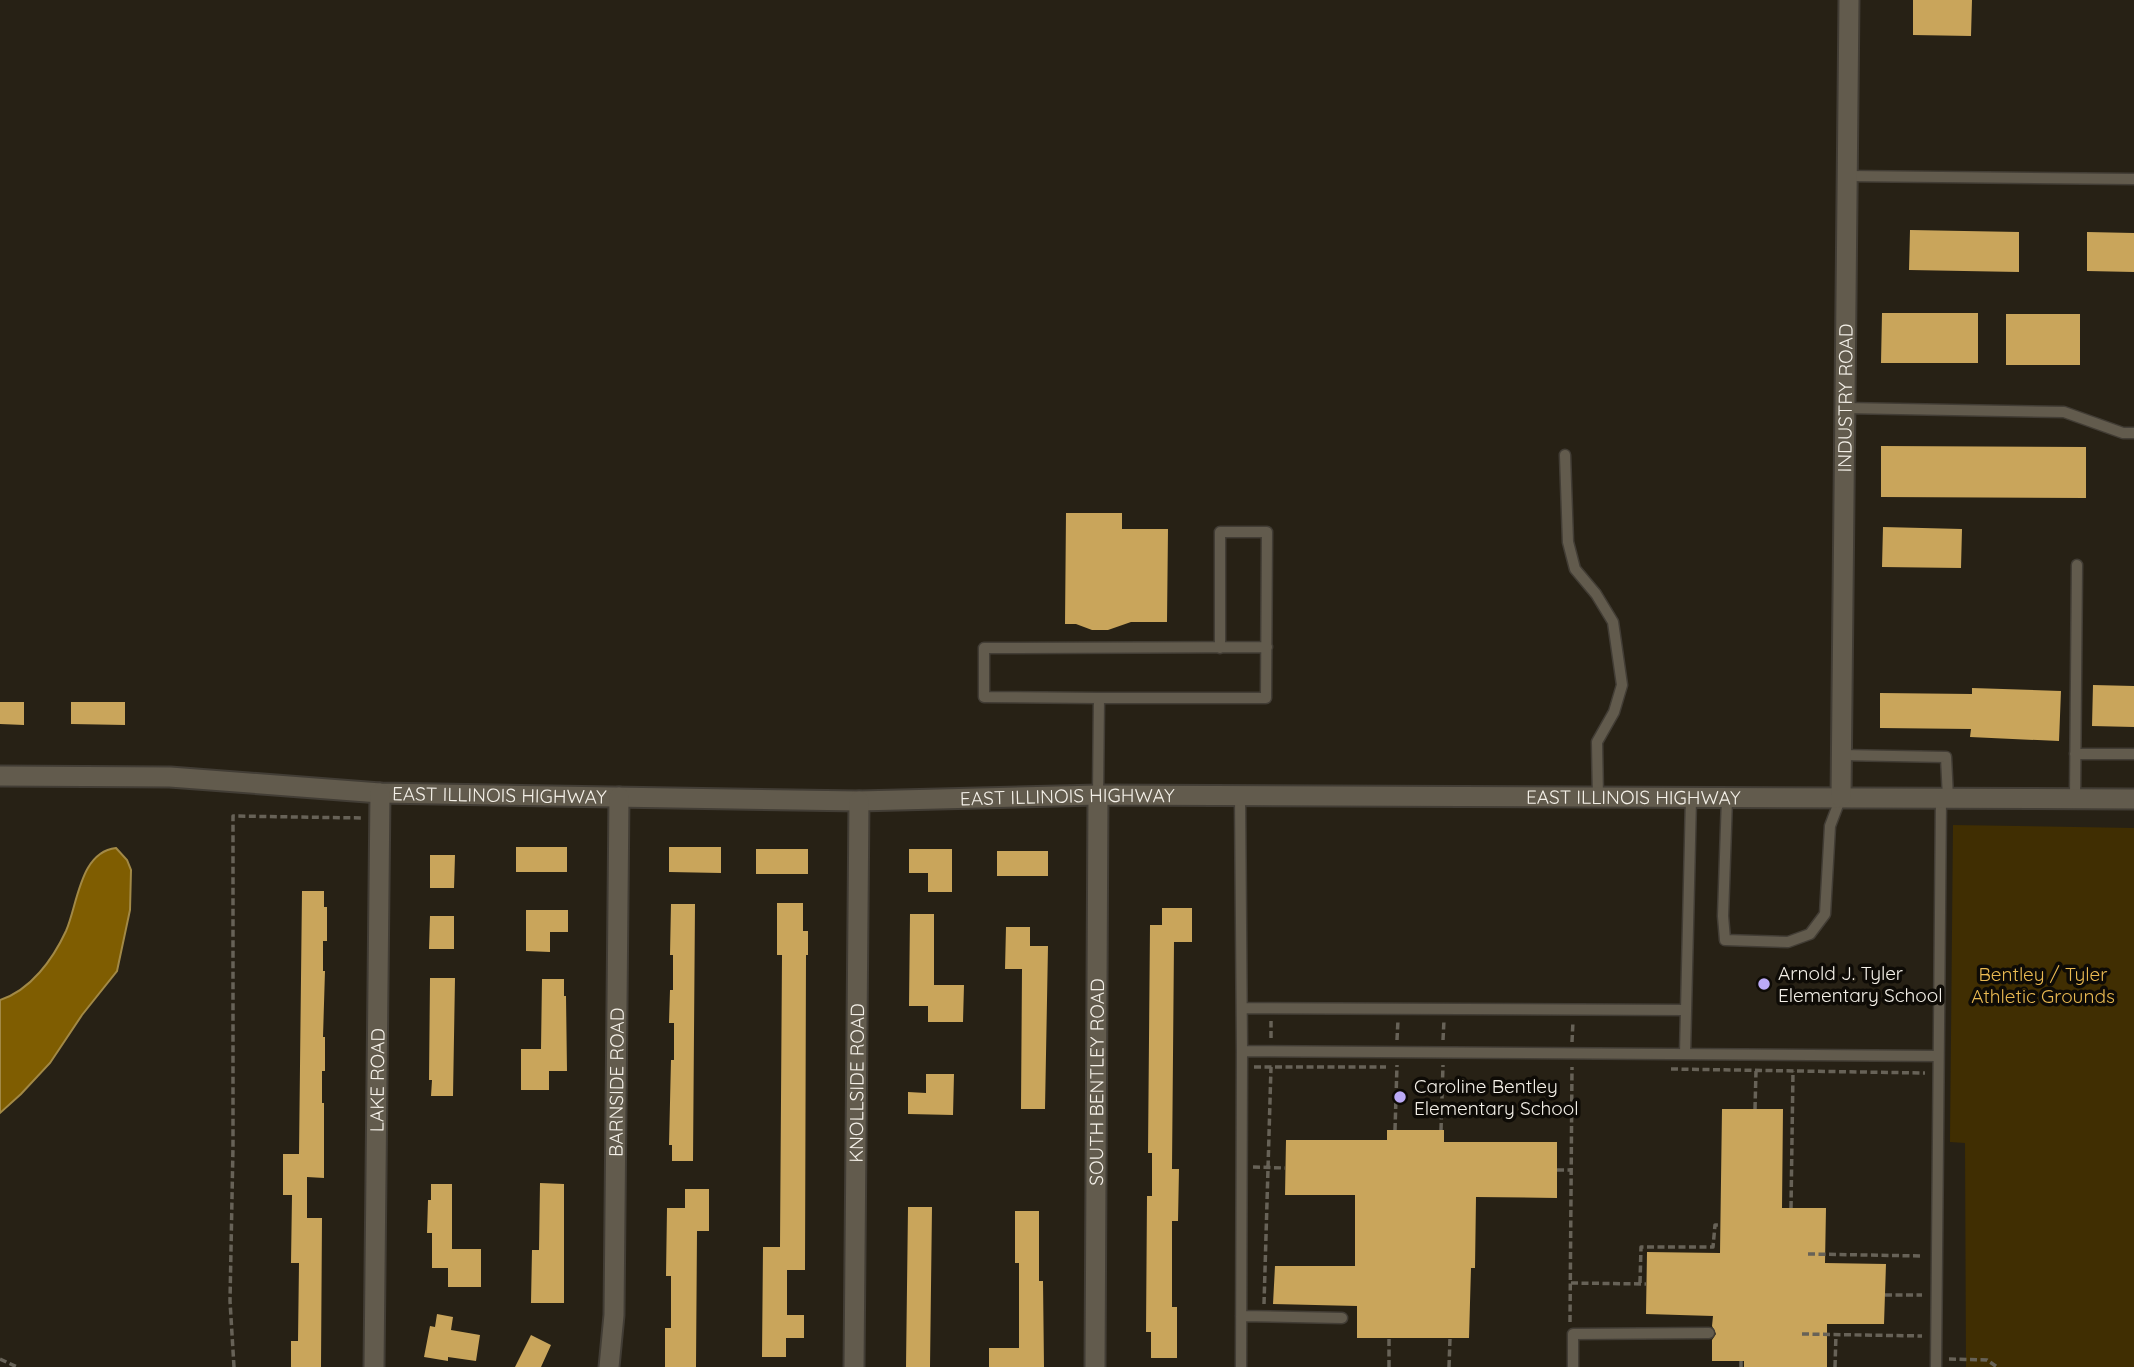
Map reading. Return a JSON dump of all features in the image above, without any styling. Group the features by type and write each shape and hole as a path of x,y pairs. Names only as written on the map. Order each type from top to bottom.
{"street":[{"name":"INDUSTRY ROAD","path":"1841,797 1849,0"},
{"name":"EAST ILLINOIS HIGHWAY","path":"0,776 170,776 380,793 859,801 1098,795 2134,799"},
{"name":"LAKE ROAD","path":"374,1367 380,793"},
{"name":"SOUTH BENTLEY ROAD","path":"1095,1367 1098,795"},
{"name":"BARNSIDE ROAD","path":"609,1367 614,1315 619,797"},
{"name":"KNOLLSIDE ROAD","path":"854,1367 859,801"}],"lane":[{"path":"1847,176 2134,179"},
{"path":"1845,408 2064,412 2123,433 2134,433"},
{"path":"1565,456 1568,542 1575,569 1614,622 1622,685 1614,712 1597,743 1598,797"},
{"path":"1220,648 1220,532 1267,533 1267,647 1266,698 984,697 984,648 1220,648 1267,647"},
{"path":"2075,798 2077,565"},
{"path":"1098,795 1099,698"},
{"path":"2075,754 2134,754"},
{"path":"1841,755 1946,757 1938,1056 1936,1363"},
{"path":"1240,795 1241,1367"},
{"path":"1727,798 1723,916 1725,940 1788,942 1810,934 1825,914 1830,826 1841,797"},
{"path":"1685,1054 1691,798"},
{"path":"1242,1008 1686,1010"},
{"path":"1242,1051 1938,1056"},
{"path":"1241,1316 1342,1318"},
{"path":"1573,1367 1573,1334 1709,1333"}],"path":[{"path":"234,1367 230,1301 233,816 379,818"},
{"path":"1264,1316 1271,1009"},
{"path":"1395,1130 1398,1009"},
{"path":"1441,1129 1444,1009"},
{"path":"1573,1009 1570,1283 1570,1323 1573,1334"},
{"path":"1242,1067 1408,1067"},
{"path":"1432,1068 1443,1068"},
{"path":"1664,1069 1938,1073"},
{"path":"1755,1109 1756,1071"},
{"path":"1791,1208 1793,1071"},
{"path":"1242,1167 1285,1168"},
{"path":"1557,1170 1571,1170"},
{"path":"1640,1283 1641,1247 1713,1247 1715,1225 1720,1225"},
{"path":"1808,1254 1923,1256"},
{"path":"1570,1283 1646,1284"},
{"path":"1885,1295 1923,1295"},
{"path":"1802,1334 1922,1336"},
{"path":"1835,1367 1836,1334"},
{"path":"1389,1338 1389,1367"},
{"path":"1450,1338 1450,1367"},
{"path":"0,1359 17,1367"},
{"path":"1936,1363 1987,1360 1997,1367"},
{"path":"1741,1361 1741,1367"}],"green space":[{"name":"Bentley / Tyler Athletic Grounds","path":"1953,825 2134,828 2134,1367 1966,1367 1965,1143 1950,1142"}],"shaded area":[{"path":"116,848 127,860 131,870 130,910 117,971 82,1015 50,1063 0,1113 0,1000 22,989 48,962 66,931 88,869 104,852"}],"building":[{"path":"1913,0 1972,0 1971,36 1913,35"},
{"path":"1910,230 2019,232 2019,272 1909,270"},
{"path":"2087,232 2134,233 2134,272 2087,271"},
{"path":"1882,313 1978,313 1978,363 1881,363"},
{"path":"2006,314 2080,314 2080,365 2006,365"},
{"path":"1881,446 2086,447 2086,498 1881,497"},
{"path":"1066,513 1122,513 1122,529 1168,529 1167,622 1131,622 1108,630 1092,630 1076,624 1065,624"},
{"path":"1883,527 1962,529 1961,568 1882,567"},
{"path":"2093,685 2134,686 2134,727 2092,726"},
{"path":"1972,688 2061,691 2059,741 1970,737 1971,729 1880,728 1880,693 1972,694"},
{"path":"0,702 24,702 24,725 0,724"},
{"path":"71,702 125,702 125,725 71,724"},
{"path":"516,847 567,847 567,872 516,872"},
{"path":"669,847 721,847 721,873 669,872"},
{"path":"756,849 808,849 808,874 756,874"},
{"path":"909,849 952,849 952,892 928,892 928,873 909,873"},
{"path":"997,851 1048,851 1048,876 997,876"},
{"path":"430,855 455,855 454,888 430,888"},
{"path":"302,891 324,891 324,907 327,907 327,941 323,941 324,1178 307,1177 307,1218 322,1218 321,1367 291,1367 291,1341 298,1341 299,1263 291,1263 292,1195 283,1195 283,1154 299,1154"},
{"path":"777,903 803,903 803,931 808,931 805,1270 787,1270 787,1315 804,1315 804,1338 786,1338 786,1357 762,1357 763,1247 780,1247 782,955 777,955"},
{"path":"671,904 695,904 693,1161 672,1161 672,1145 669,1145 671,1060 674,1060 674,1023 669,1023 670,990 673,990 673,955 670,955"},
{"path":"1162,908 1192,908 1192,942 1174,942 1172,1169 1179,1169 1178,1221 1172,1221 1172,1307 1177,1307 1177,1358 1151,1358 1151,1332 1146,1332 1147,1196 1152,1196 1152,1153 1148,1153 1150,925 1162,925"},
{"path":"526,910 568,910 568,932 550,932 550,952 526,951"},
{"path":"910,914 934,914 934,985 964,985 963,1022 928,1022 928,1006 909,1006"},
{"path":"430,916 454,916 454,949 429,949"},
{"path":"1006,927 1030,927 1030,946 1048,946 1045,1109 1021,1109 1022,969 1005,969"},
{"path":"430,978 455,978 453,1096 431,1096"},
{"path":"542,979 564,979 567,1071 549,1071 549,1090 521,1090 521,1049 541,1049"},
{"path":"926,1074 954,1074 953,1115 908,1114 908,1092 926,1093"},
{"path":"1722,1109 1783,1109 1782,1208 1826,1208 1825,1263 1886,1264 1884,1324 1827,1324 1827,1367 1744,1367 1744,1361 1712,1361 1712,1340 1716,1334 1712,1326 1713,1316 1646,1314 1647,1252 1720,1253"},
{"name":"Caroline Bentley Elementary School","path":"1387,1130 1444,1130 1444,1142 1557,1142 1557,1198 1476,1197 1475,1268 1471,1268 1469,1338 1357,1338 1357,1306 1273,1304 1275,1266 1355,1266 1355,1195 1285,1195 1286,1140 1387,1140"},
{"path":"540,1183 564,1184 564,1303 531,1303 532,1250 539,1250"},
{"path":"431,1184 452,1184 452,1249 481,1249 481,1287 448,1287 448,1268 432,1268 432,1233 427,1233"},
{"path":"685,1189 709,1189 709,1231 697,1231 696,1367 665,1367 665,1328 671,1328 671,1276 666,1276 667,1208 685,1208"},
{"path":"908,1207 932,1207 930,1367 906,1367"},
{"path":"1015,1211 1039,1211 1039,1281 1043,1281 1044,1367 989,1367 989,1348 1019,1348 1019,1263 1015,1263"},
{"path":"437,1314 453,1317 451,1330 480,1335 476,1361 448,1357 448,1361 424,1357 430,1326 435,1327"},
{"path":"531,1335 551,1345 541,1367 515,1367"}],"place":[{"name":"Arnold J. Tyler Elementary School","path":"1764,984"},
{"name":"Caroline Bentley Elementary School","path":"1400,1097"}]}
